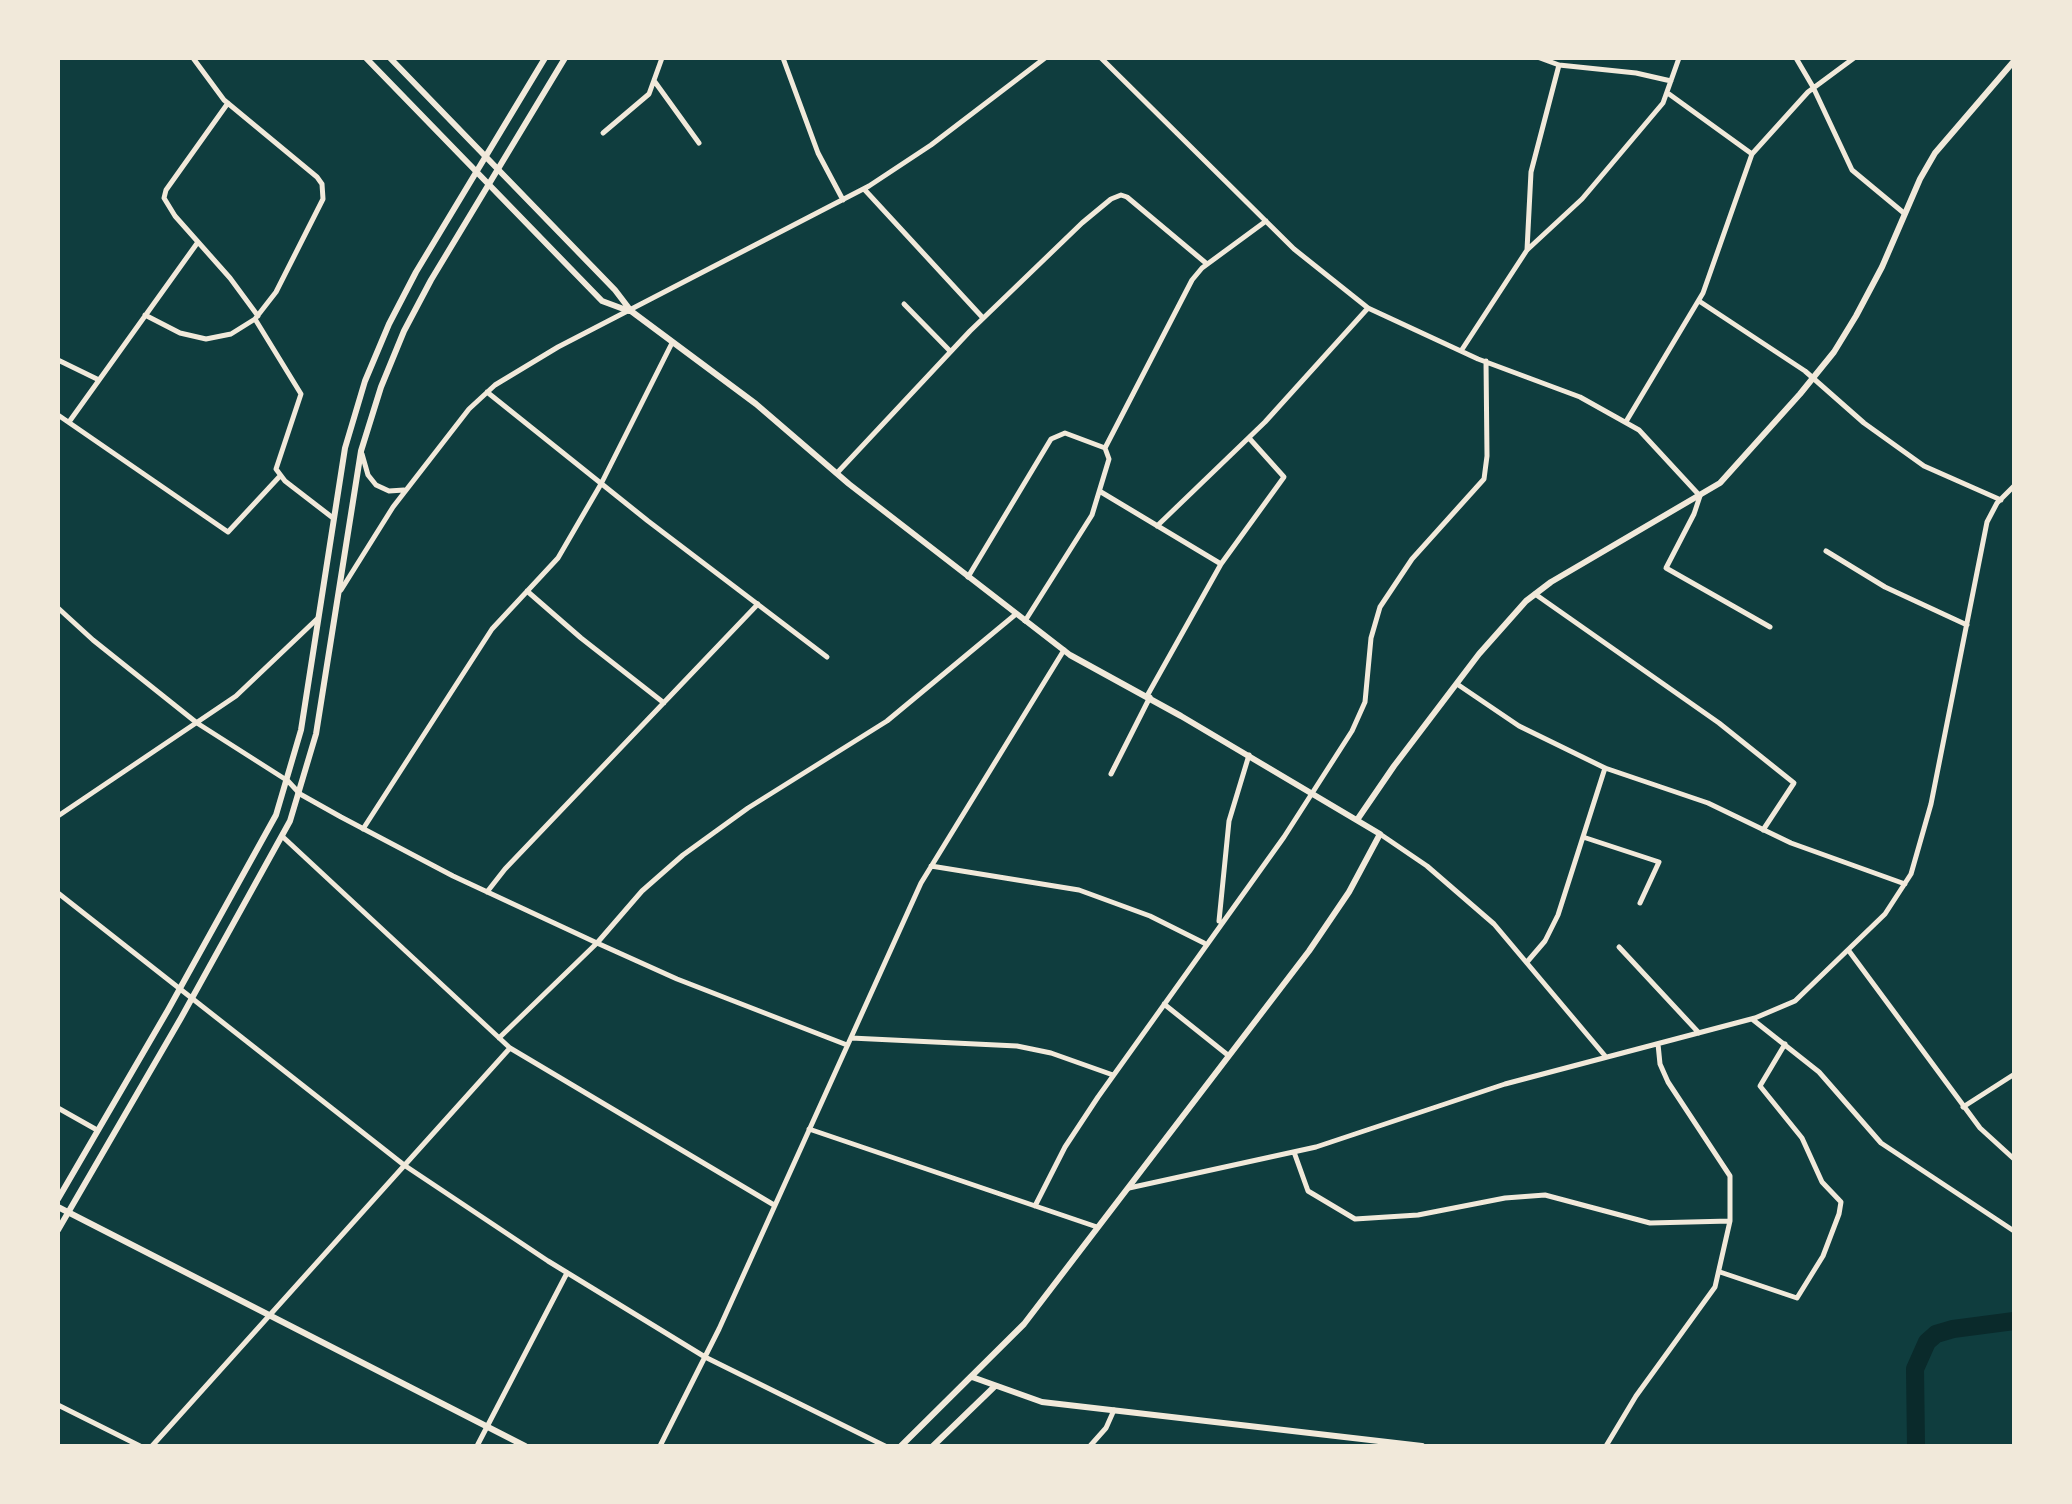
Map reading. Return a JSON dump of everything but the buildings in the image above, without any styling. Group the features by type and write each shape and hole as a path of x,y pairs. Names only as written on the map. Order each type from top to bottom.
{"street":[{"path":"145,315 180,333 206,339 231,334 257,318 276,292 324,191 317,177 228,103 194,58"},
{"path":"366,58 602,301 631,311"},
{"path":"390,58 631,311 772,416 837,473 1064,650 1249,755 1428,866 1494,924 1606,1057"},
{"path":"58,1199 262,845 288,781 306,707 349,428 402,298 545,58"},
{"path":"58,1230 283,837 300,794 321,710 361,452 381,387 404,332 565,58"},
{"path":"603,133 646,98 662,58"},
{"path":"783,58 818,152 843,200"},
{"path":"339,593 407,489 462,417 487,392 558,347 864,189 931,145 1045,58"},
{"path":"1101,58 1309,262 1368,308 1486,362 1538,378 1627,421 1700,496"},
{"path":"1540,58 1670,81"},
{"path":"1461,351 1527,250 1600,180 1668,93 1679,58"},
{"path":"1796,58 1814,87 1852,170 1905,214"},
{"path":"1627,421 1699,301 1752,154 1814,87 1854,58"},
{"path":"1357,820 1513,614 1535,593 1728,476 1813,379 1856,316 1936,154 2014,62"},
{"path":"1527,250 1531,172 1560,64"},
{"path":"655,82 700,143"},
{"path":"1668,93 1752,154"},
{"path":"228,103 164,193 167,205 257,318 300,394 276,464 280,476 334,518"},
{"path":"864,189 983,318"},
{"path":"837,473 983,318 1082,223 1118,196 1133,202 1207,264"},
{"path":"1105,448 1192,280 1207,264 1266,221"},
{"path":"69,422 198,242"},
{"path":"1699,301 1813,379 1864,423 1924,466 2001,500"},
{"path":"904,304 950,351"},
{"path":"1157,526 1249,438 1368,308"},
{"path":"363,829 492,630 558,558 601,484 672,343"},
{"path":"58,360 99,380"},
{"path":"1036,1206 1066,1146 1113,1075 1352,732 1366,702 1371,638 1387,594 1412,559 1484,480 1486,362"},
{"path":"487,392 827,656"},
{"path":"58,414 228,532 280,476"},
{"path":"968,577 1051,439 1065,433 1105,448 1109,458 1101,492 1081,536 1025,621"},
{"path":"1110,774 1222,564 1284,477 1249,438"},
{"path":"361,452 376,485 389,490 407,489"},
{"path":"1126,1189 1294,1152 1504,1084 1752,1019 1794,1001 1885,914 1906,884 1925,830 1987,522 2014,486"},
{"path":"1101,492 1222,564"},
{"path":"1700,496 1666,568 1770,627"},
{"path":"1826,552 1885,587 1967,624"},
{"path":"527,591 664,703"},
{"path":"1535,593 1719,723 1794,783 1763,830"},
{"path":"488,892 505,869 758,604"},
{"path":"58,608 92,640 197,722 288,781 300,794 488,892 677,979 849,1041 1016,1046 1051,1053 1113,1075"},
{"path":"499,1038 682,855 748,808 887,721 1016,614"},
{"path":"58,816 252,684 320,617"},
{"path":"660,1446 930,866 1064,650"},
{"path":"1457,684 1520,726 1605,768 1708,803 1763,830 1906,884"},
{"path":"1219,924 1229,821 1249,755"},
{"path":"1527,962 1552,930 1605,768"},
{"path":"902,1446 1011,1340 1342,905 1380,834"},
{"path":"283,837 510,1048 774,1204"},
{"path":"1584,838 1659,862 1640,903"},
{"path":"930,866 1080,890 1138,911 1205,944"},
{"path":"58,893 404,1165 567,1273 705,1356 886,1446"},
{"path":"1620,947 1699,1032"},
{"path":"1848,950 1985,1135 2014,1159"},
{"path":"1164,1004 1229,1056"},
{"path":"1752,1019 1819,1072 1881,1143 2014,1231"},
{"path":"1606,1446 1636,1396 1710,1295 1720,1272 1730,1221 1730,1176 1668,1082 1660,1064 1658,1044"},
{"path":"1720,1272 1797,1298 1823,1256 1838,1214 1841,1202 1822,1182 1802,1138 1760,1086 1785,1044"},
{"path":"152,1446 510,1048"},
{"path":"1963,1106 2013,1075"},
{"path":"58,1108 98,1130"},
{"path":"809,1129 1098,1226"},
{"path":"1294,1152 1308,1191 1355,1219 1418,1215 1506,1198 1545,1195 1650,1223 1730,1221"},
{"path":"58,1207 525,1446"},
{"path":"477,1446 567,1273"},
{"path":"972,1378 1042,1402 1422,1446"},
{"path":"934,1446 994,1387"},
{"path":"58,1405 140,1446"},
{"path":"1090,1446 1106,1428 1114,1410"}],"waterway":[{"path":"1916,1446 1915,1369 1927,1342 1936,1334 1953,1329 2014,1321"}]}
